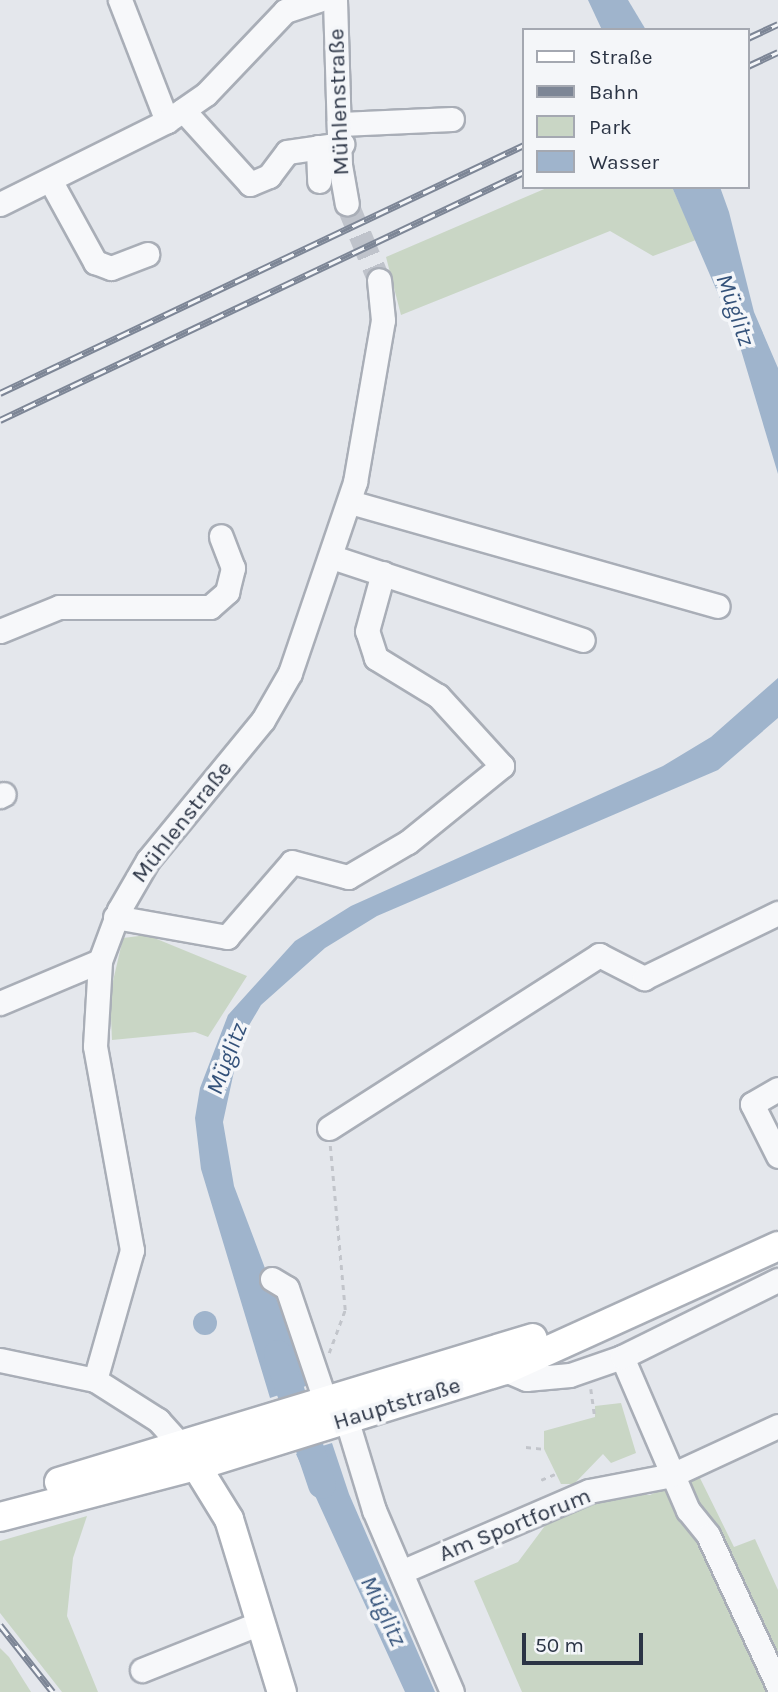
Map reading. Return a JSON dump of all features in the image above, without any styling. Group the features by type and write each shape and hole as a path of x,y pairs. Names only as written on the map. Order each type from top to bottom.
{"main road":[{"name":"Hauptstraße","path":"0,1517 275,1428 328,1405 499,1352 621,1304 778,1229"},
{"name":"Hauptstraße","path":"328,1405 505,1370 709,1282 778,1246"},
{"name":"Hauptstraße","path":"0,1500 191,1456"},
{"path":"191,1456 229,1519 282,1692"}],"street":[{"path":"120,0 175,116 250,184 269,176 287,152 318,147 342,134 452,119"},
{"path":"0,204 175,116 285,11 319,0"},
{"name":"Mühlenstraße","path":"335,0 347,203"},
{"path":"318,147 319,181"},
{"path":"50,180 95,262 111,268 147,254"},
{"name":"Mühlenstraße","path":"95,1380 132,1250 95,1046 100,961 116,917 148,860 278,697 296,632 332,557 350,502 379,346 379,280"},
{"path":"350,502 718,606"},
{"path":"0,631 59,607 210,607 227,592 233,568 220,536"},
{"path":"332,557 583,640"},
{"path":"116,917 227,937 292,862 348,877 408,842 502,766 438,696 376,658 367,631 383,573"},
{"path":"329,1128 599,955 644,978 778,913"},
{"path":"0,1003 100,961"},
{"path":"778,1089 752,1104 778,1156"},
{"path":"272,1279 287,1288 328,1405 452,1692"},
{"path":"505,1370 547,1380 594,1367 622,1357 730,1301 778,1280"},
{"path":"709,1282 730,1301"},
{"path":"622,1357 672,1475 778,1686"},
{"path":"0,1360 95,1380 158,1420 191,1456"},
{"name":"Am Sportforum","path":"401,1572 589,1492 672,1475 778,1426"},
{"path":"142,1670 261,1623"}],"path":[{"path":"328,1405 345,1310 329,1128"},
{"path":"594,1367 595,1417"},
{"path":"526,1447 544,1448"},
{"path":"541,1480 555,1474"}],"green space":[{"path":"544,189 673,189 696,240 653,256 610,231 401,315 386,257"},
{"path":"147,935 247,976 208,1037 195,1032 112,1040 110,994 123,938"},
{"path":"621,1403 636,1453 611,1463 603,1454 574,1484 561,1484 544,1449 544,1431 595,1417 595,1406"},
{"path":"697,1472 734,1547 755,1539 778,1590 778,1692 522,1692 474,1581 518,1562 550,1519 609,1494 650,1495"},
{"path":"87,1516 73,1558 67,1616 98,1692 62,1692 0,1613 0,1541"},
{"path":"0,1648 9,1657 31,1692 0,1692"}],"water":[{"path":"588,0 628,0 645,28 601,28"},
{"path":"673,189 721,189 754,312 778,368 778,474 738,340"},
{"path":"778,678 778,718 718,770 377,916 325,948 261,1005 241,1039 223,1122 234,1186 309,1385 270,1398 201,1169 195,1118 200,1088 228,1015 295,941 351,906 663,766 711,737"},
{"path":"205,1311 214,1314 217,1323 214,1332 205,1335 196,1332 193,1323 196,1314"},
{"path":"332,1443 349,1494 435,1692 405,1692 296,1454"}],"waterway":[{"name":"Müglitz","path":"278,1354 322,1485"}],"tunnel":[{"path":"347,203 379,280"}],"railway":[{"path":"750,37 778,24"},
{"path":"750,65 778,52"},
{"path":"0,393 522,146"},
{"path":"0,420 522,173"},
{"path":"0,1625 53,1692"}]}
